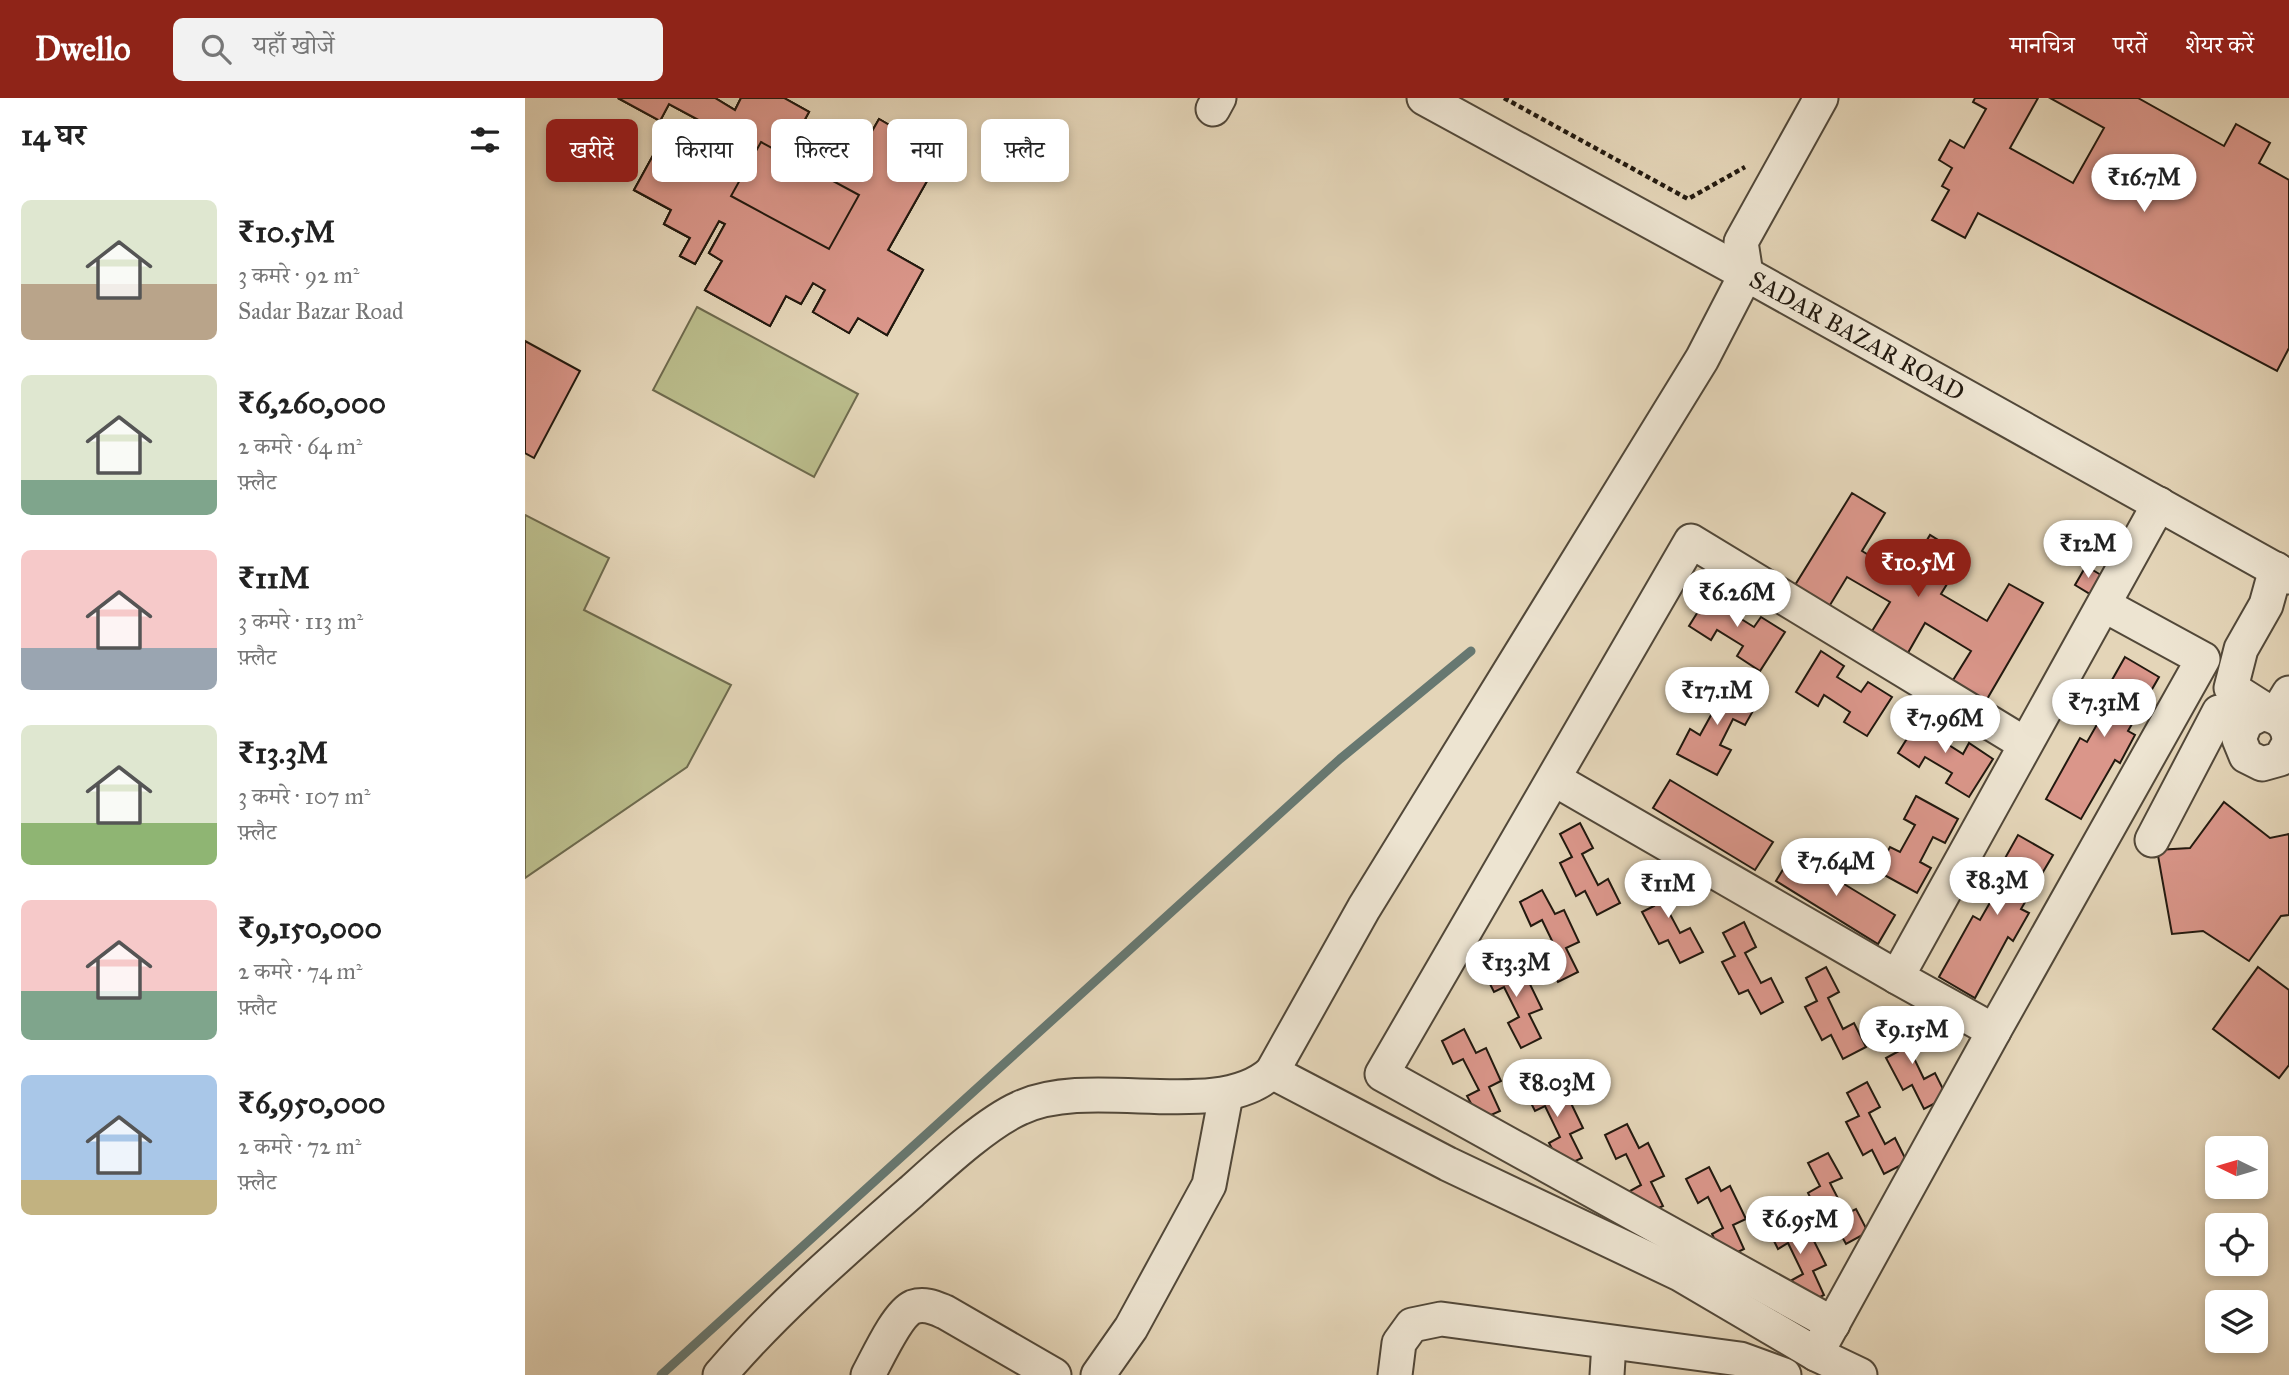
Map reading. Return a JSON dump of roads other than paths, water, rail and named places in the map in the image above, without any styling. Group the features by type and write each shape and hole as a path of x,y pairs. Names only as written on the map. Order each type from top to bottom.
{"street":[{"name":"SADAR BAZAR ROAD","path":"1424,98 2283,573"},
{"path":"720,1375 832,1261 955,1153 1020,1108 1061,1097 1226,1095 1258,1084 1272,1072 1364,908 1702,359 1746,274 1741,242 1821,98"},
{"path":"1897,977 2159,504"},
{"path":"1833,1324 1382,1074 1691,541 2025,744"},
{"path":"2152,840 2231,709 2241,649 2283,573"},
{"path":"1816,1353 2203,659 2104,605"},
{"path":"2231,709 2286,733 2271,763 2254,761 2241,748 2231,709"},
{"path":"1554,779 1994,1031"},
{"path":"1272,1072 1448,1164 1680,1274 1816,1353 1860,1375"},
{"path":"1098,1375 1131,1328 1209,1185 1226,1095"},
{"path":"868,1375 898,1322 912,1308 927,1306 945,1312 1054,1375"},
{"path":"1395,1375 1399,1343 1412,1325 1441,1318 1608,1359 1740,1359 1784,1375"}],"waterway":[{"path":"661,1375 1340,759 1471,651"}]}
